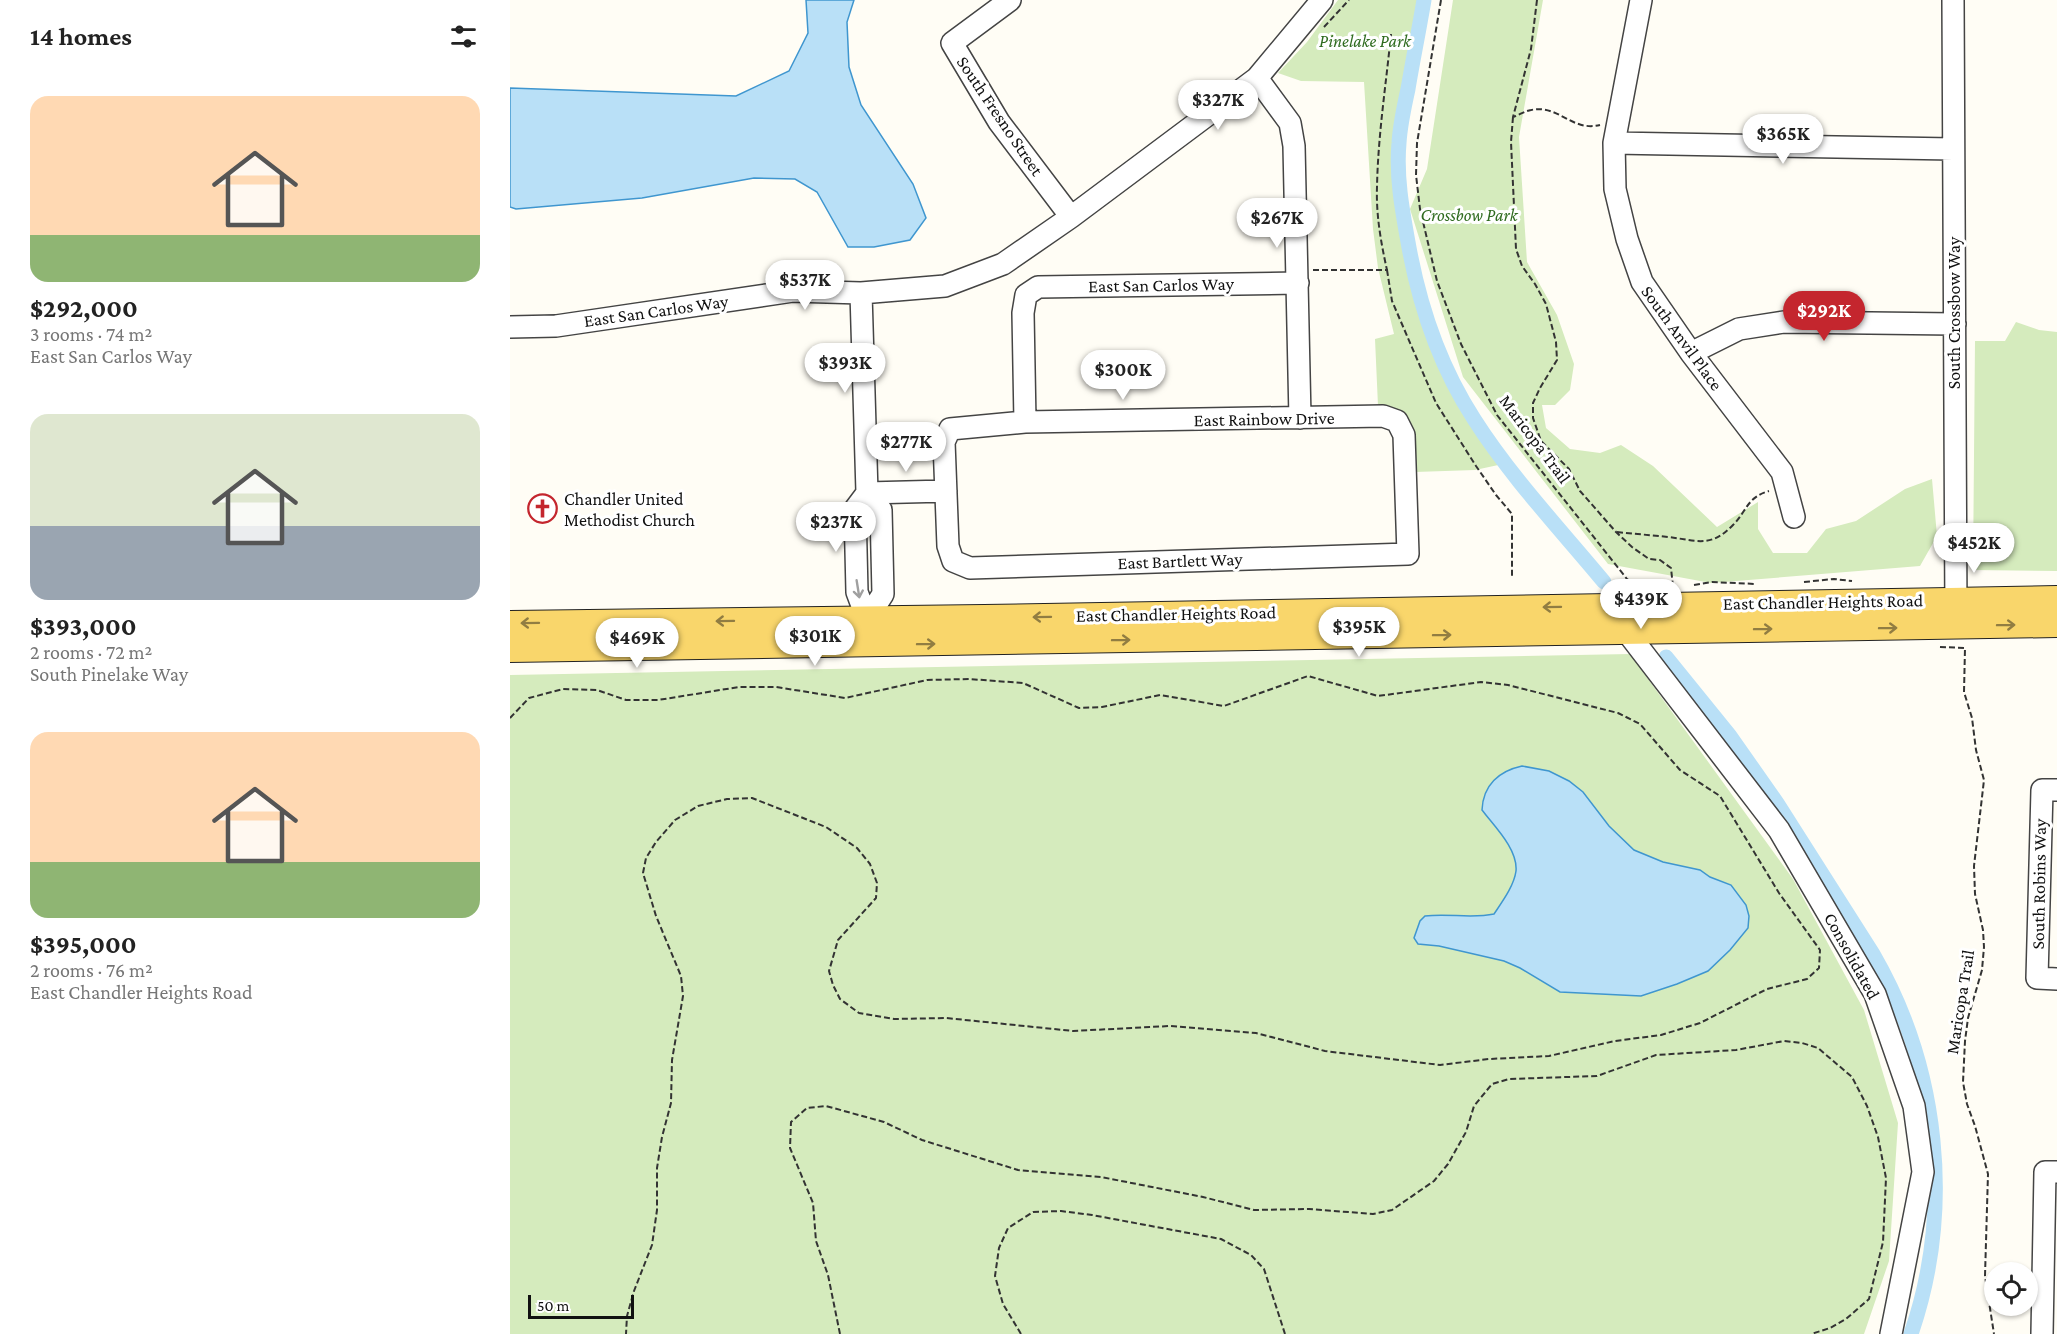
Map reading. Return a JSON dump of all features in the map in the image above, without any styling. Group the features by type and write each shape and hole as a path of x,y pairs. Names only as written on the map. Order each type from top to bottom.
{"main road":[{"name":"East Chandler Heights Road","path":"510,624 1606,606 1645,596 1719,604 2057,598"},
{"path":"1645,596 1668,631"},
{"path":"1719,604 1720,630"},
{"path":"1606,606 1628,632"},
{"name":"East Chandler Heights Road","path":"510,649 2057,624"}],"street":[{"name":"South Fresno Street","path":"1010,0 952,44 999,122 1071,217"},
{"name":"East San Carlos Way","path":"510,327 556,326 793,291 861,293 945,286 1003,264 1071,217 1257,78 1322,0"},
{"name":"South Anvil Place","path":"1641,0 1614,143 1615,189 1627,239 1642,282 1691,353 1782,472 1794,517"},
{"name":"South Crossbow Way","path":"1953,0 1956,626"},
{"path":"1257,78 1290,123 1294,146 1300,418"},
{"path":"1614,143 1953,149"},
{"name":"East San Carlos Way","path":"1024,422 1023,313 1026,295 1038,287 1298,276"},
{"path":"861,293 867,493 855,509 857,592 867,619 868,645"},
{"path":"1691,353 1739,329 1784,322 1954,324"},
{"name":"East Rainbow Drive","path":"946,491 944,442 950,429 1024,422 1383,416 1397,421 1404,435 1408,554"},
{"path":"867,493 946,491"},
{"name":"East Bartlett Way","path":"946,491 948,546 953,561 970,568 1408,554"},
{"name":"Consolidated","path":"1628,632 1779,830 1875,994 1914,1106 1923,1172 1891,1334"},
{"name":"South Robins Way","path":"2047,978 2049,790"},
{"path":"2042,1334 2051,1172"}],"path":[{"name":"Maricopa Trail","path":"1441,0 1418,143 1416,175 1420,209 1437,281 1461,344 1497,415 1627,579 1645,596"},
{"path":"1537,0 1531,49 1513,117 1511,142 1516,249 1522,266 1546,304 1556,342 1557,360 1533,403 1533,418 1540,441 1569,469 1580,491 1616,532 1648,559 1660,561 1671,568 1673,588 1681,586"},
{"path":"1391,34 1379,134 1377,189 1380,236 1392,301 1436,403 1476,466 1512,514 1512,578"},
{"path":"1513,117 1532,110 1544,110 1558,113 1577,125 1587,127 1619,120"},
{"path":"1298,276 1387,270"},
{"path":"1616,532 1672,538 1693,543 1708,542 1723,535 1735,523 1752,498 1786,486"},
{"path":"1799,583 1834,579 1858,582"},
{"path":"1690,585 1712,582 1759,584"},
{"name":"Maricopa Trail","path":"1936,647 1965,648 1964,692 1972,718 1976,750 1984,780 1974,866 1976,894 1983,930 1983,960 1968,1018 1963,1082 1967,1104 1988,1174 1985,1276 1994,1334"},
{"path":"510,718 529,698 563,689 597,690 626,700 658,700 739,687 776,687 845,698 927,680 969,679 1023,683 1079,708 1102,707 1160,695 1224,706 1308,676 1378,696 1481,682 1508,685 1618,713 1640,724 1680,770 1720,796 1779,893 1820,950 1819,968 1807,979 1767,988 1700,1023 1661,1035 1615,1041 1549,1056 1440,1065 1325,1051 1256,1033 1170,1026 1073,1031 946,1018 894,1019 860,1013 846,1004 840,999 829,972 838,940 876,898 877,883 870,864 857,848 826,827 752,798 727,799 698,806 675,820 656,842 646,858 643,873 656,916 681,976 682,996 672,1060 671,1103 657,1168 657,1210 651,1245 627,1317 626,1334"},
{"path":"840,1334 828,1275 816,1241 813,1203 789,1149 791,1122 807,1108 826,1106 884,1122 922,1140 1018,1170 1101,1177 1203,1197 1254,1210 1308,1209 1373,1214 1392,1210 1434,1181 1448,1164 1466,1132 1474,1106 1492,1084 1509,1079 1597,1076 1656,1055 1736,1050 1784,1041 1818,1048 1852,1077 1868,1106 1878,1137 1886,1178 1883,1242 1869,1299 1846,1319 1830,1328 1811,1334"},
{"path":"1021,1334 1003,1304 995,1276 999,1248 1008,1228 1033,1212 1060,1211 1221,1239 1251,1255 1264,1269 1285,1334"}],"green space":[{"name":"Pinelake Park","path":"1338,0 1421,0 1395,139 1395,183 1400,226 1420,309 1445,373 1478,433 1503,464 1475,470 1415,472 1414,437 1409,421 1395,409 1378,406 1375,339 1394,334 1378,268 1373,229 1364,82 1301,81 1278,73 1307,42"},
{"name":"Crossbow Park","path":"1453,0 1543,0 1519,137 1527,262 1557,315 1574,364 1570,390 1555,405 1542,405 1546,428 1570,449 1600,453 1621,445 1653,466 1717,527 1758,502 1758,529 1773,553 1807,553 1826,529 1856,521 1905,489 1932,479 1937,536 1920,566 1711,583 1608,564 1463,377 1410,209 1427,169"},
{"path":"2016,322 2039,330 2057,332 2057,571 1973,570 1975,341 2005,341"},
{"path":"1630,654 1793,879 1864,1010 1898,1123 1889,1261 1864,1334 510,1334 510,675"}],"water":[{"path":"806,0 854,0 847,22 849,67 861,105 913,184 926,218 910,240 874,247 848,247 817,192 795,179 754,178 642,198 516,209 510,207 510,88 736,96 789,71 808,33"},
{"path":"1522,766 1549,771 1569,781 1583,792 1609,826 1634,850 1663,862 1700,870 1710,877 1731,885 1746,905 1749,916 1748,928 1730,950 1708,971 1641,996 1560,992 1504,961 1439,946 1418,944 1414,938 1420,921 1425,916 1494,914 1507,894 1513,882 1516,863 1504,838 1482,810 1483,801 1485,793 1494,780 1506,771"}],"waterway":[{"path":"1424,0 1401,123 1398,168 1408,242 1424,311 1450,377 1474,419 1520,482 1604,582"},
{"path":"1666,657 1730,736 1777,803 1873,954 1895,998 1913,1044 1925,1091 1933,1140 1935,1189 1932,1238 1924,1286 1911,1334"}],"place":[{"name":"Chandler United Methodist Church","path":"543,509"}]}
